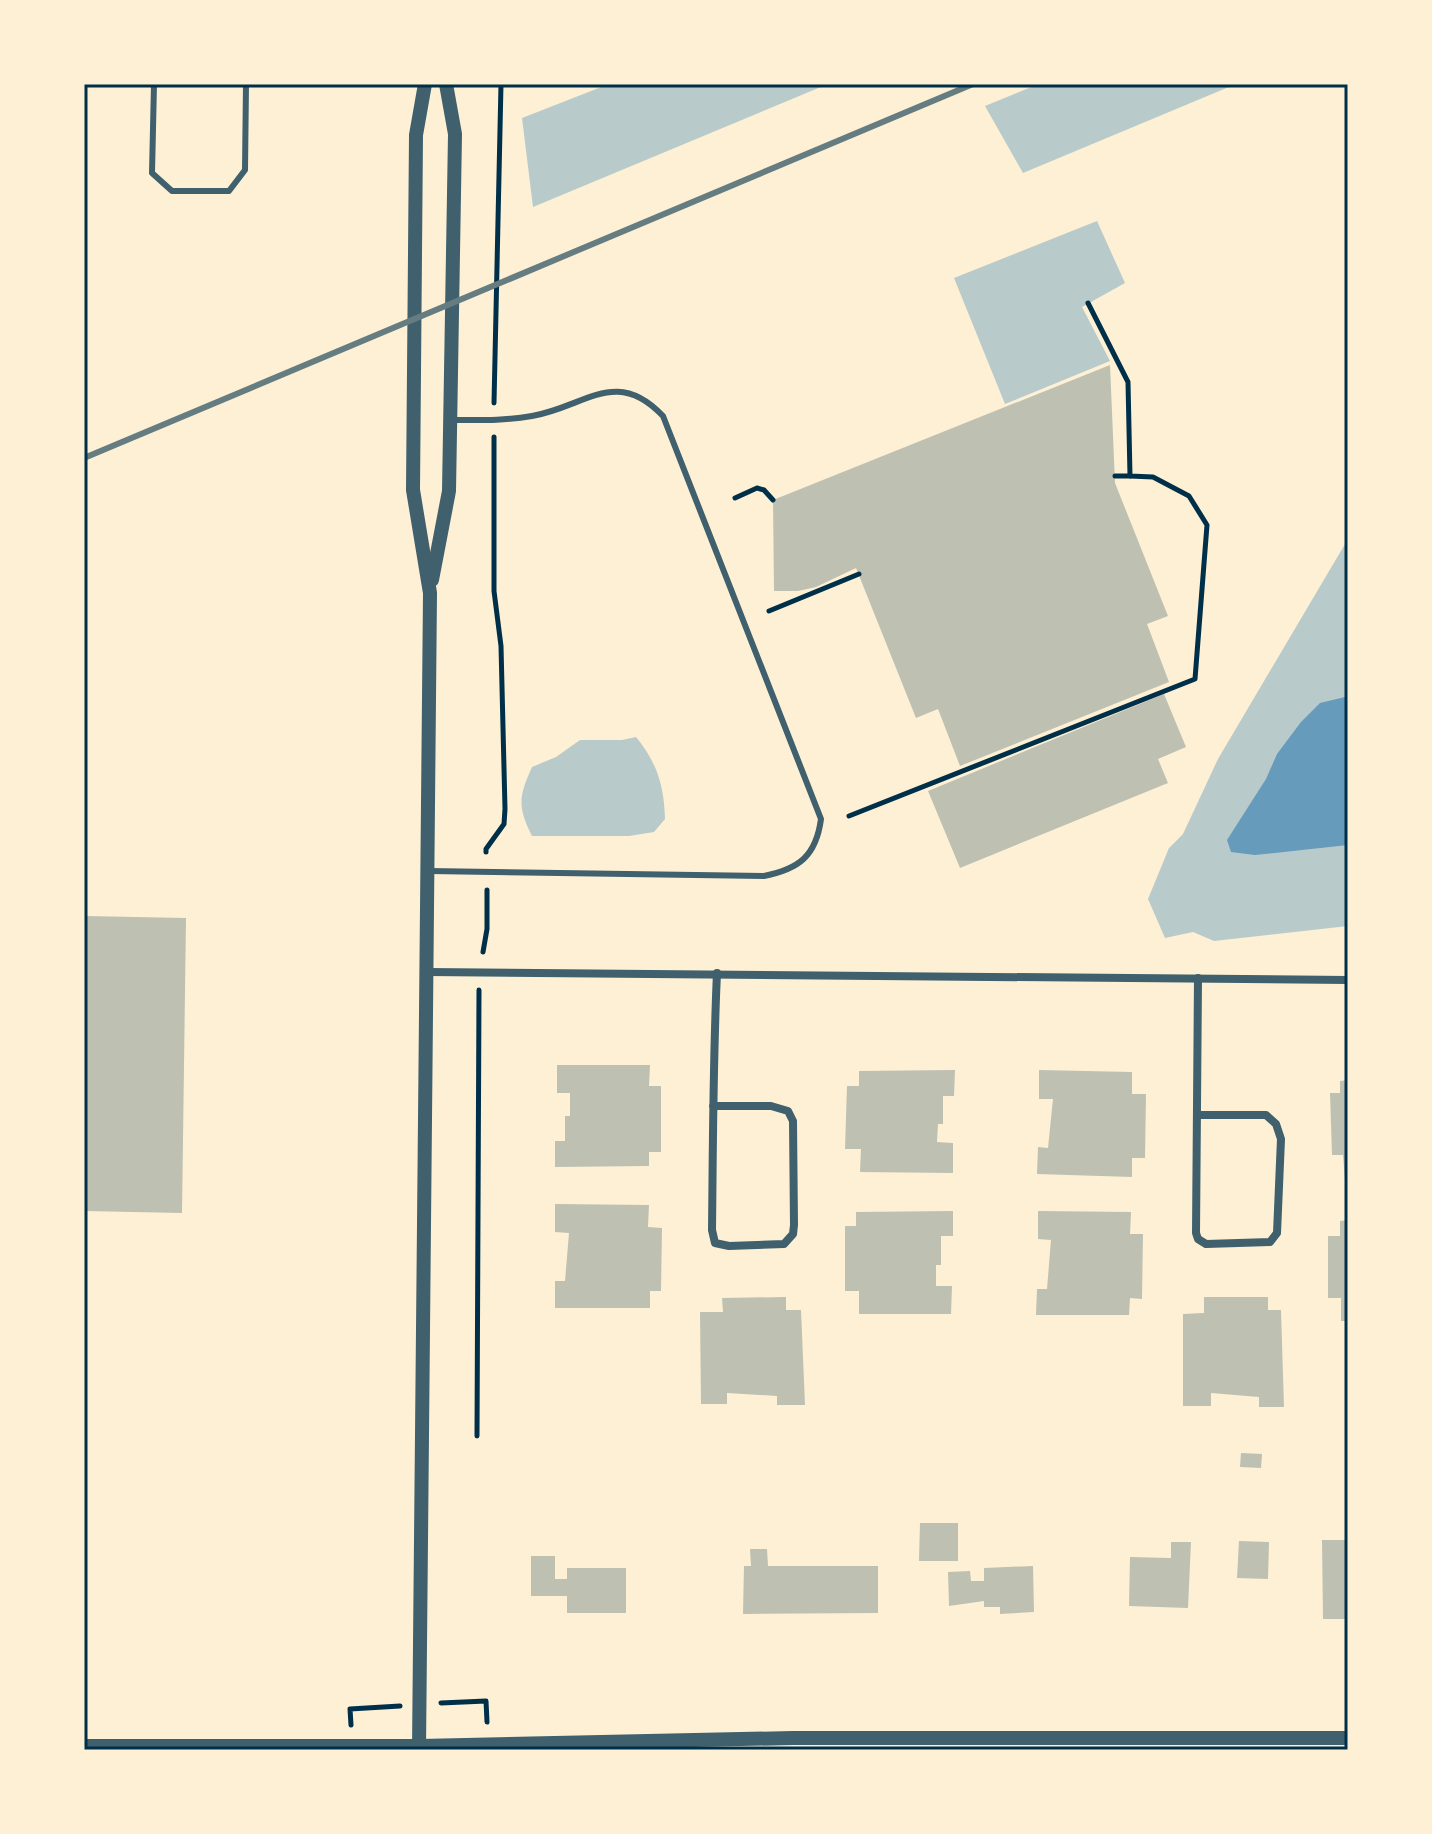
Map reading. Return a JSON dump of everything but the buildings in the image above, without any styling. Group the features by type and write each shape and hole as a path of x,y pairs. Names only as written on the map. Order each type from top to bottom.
{"street":[{"path":"420,1748 430,593 413,490 416,135 425,84"},
{"path":"430,593 449,491 455,134 446,84"},
{"path":"428,972 1348,980"},
{"path":"713,1106 771,1106 788,1111 793,1121 794,1225 793,1234 784,1244 729,1246 715,1243 712,1230 713,1106 717,973"},
{"path":"1197,1115 1266,1115 1276,1124 1281,1139 1277,1233 1270,1242 1206,1244 1198,1239 1196,1233 1198,978"},
{"path":"84,1746 420,1748 1348,1738"}],"lane":[{"path":"154,84 152,173 172,191 229,191 245,170 246,84"},
{"path":"429,871 764,876 784,872 799,864 812,850 819,836 821,819 663,416 649,401 634,393 618,391 603,392 552,412 494,420 450,420"}],"path":[{"path":"477,1436 480,971 487,929 486,849 504,824 505,809 501,646 494,591 501,84"},
{"path":"1088,303 1128,382 1130,476"},
{"path":"849,816 1066,727 1195,679 1207,525 1189,496 1153,477 1115,476"},
{"path":"735,498 757,488 764,490 773,500"},
{"path":"769,611 859,574"}],"shaded area":[{"path":"609,84 828,84 533,207 522,118"},
{"path":"1039,84 1236,84 1023,173 985,106"},
{"path":"1097,221 1125,283 1082,307 1110,361 1005,404 954,278"},
{"path":"1348,539 1348,926 1214,941 1193,932 1165,938 1148,899 1169,848 1183,834 1218,759"},
{"path":"636,737 654,765 663,796 665,819 654,832 629,836 532,836 524,817 522,801 532,767 556,757 580,740"}],"water":[{"path":"1348,698 1348,845 1255,855 1231,852 1227,840 1266,779 1277,754 1320,703"}],"railway":[{"path":"84,458 973,84"}]}
